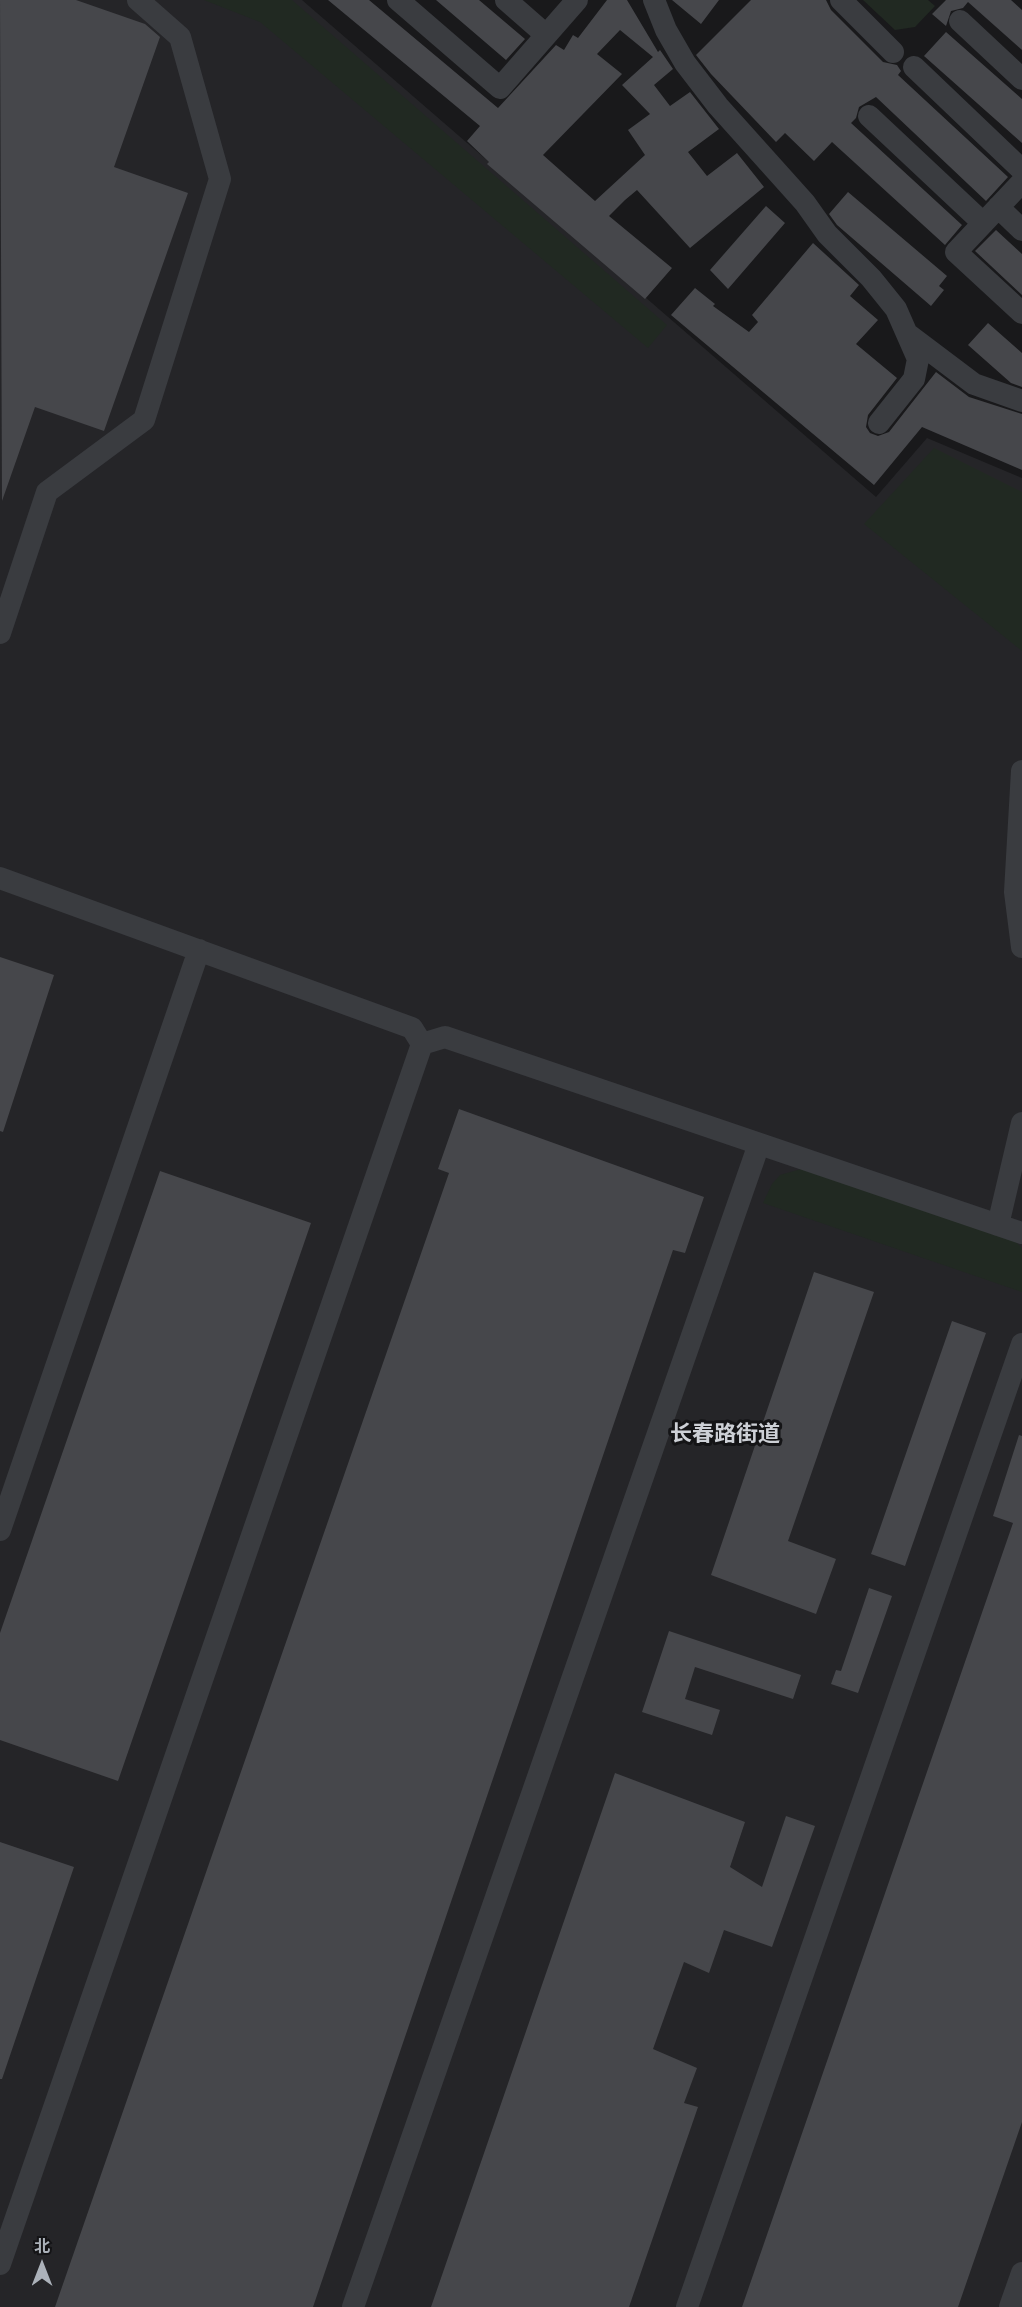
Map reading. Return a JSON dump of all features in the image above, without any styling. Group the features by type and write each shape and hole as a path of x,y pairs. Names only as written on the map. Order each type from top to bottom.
{"street":[{"path":"0,633 47,492 144,420 220,179 180,38 138,0"},
{"path":"398,0 500,88 577,0"},
{"path":"506,0 546,35"},
{"path":"654,0 666,30 692,72 718,106 805,203 827,234 871,278 896,309 918,359 914,379 879,423"},
{"path":"841,0 892,52"},
{"path":"960,21 1022,79"},
{"path":"914,67 1022,170"},
{"path":"869,116 983,224"},
{"path":"1022,182 956,252 1022,313"},
{"path":"998,207 1022,230"},
{"path":"909,335 974,384 1022,401"},
{"path":"1022,771 1015,892 1022,947"},
{"path":"0,878 412,1028 422,1044"},
{"path":"0,1530 199,950"},
{"path":"422,1044 445,1037 1022,1233"},
{"path":"0,2264 422,1044"},
{"path":"998,1225 1022,1123"},
{"path":"353,2307 759,1144"},
{"path":"687,2307 1022,1344"},
{"path":"1010,2307 1022,2273"}],"shaded area":[{"path":"0,0 302,0 876,497 927,438 1022,478 1022,2307 0,2307"},
{"path":"204,0 292,0 667,325 648,348 260,22"},
{"path":"863,0 928,0 935,6 915,27 895,30"},
{"path":"934,448 1022,492 1022,651 864,524"},
{"path":"801,1169 1015,1241 1022,1248 1022,1292 763,1203 772,1184 780,1175"}],"building":[{"path":"0,0 76,0 145,24 160,37 114,167 188,193 104,431 35,407 2,501"},
{"path":"328,0 369,0 498,108 556,45 564,50 573,35 578,38 607,0 627,0 658,52 660,50 673,69 654,85 670,106 690,92 719,129 688,152 707,176 737,153 764,187 690,248 637,190 625,200 609,216 672,268 645,299 487,164 489,162 467,141 480,126","holes":["620,30 653,57 622,85 650,114 628,130 645,155 595,201 543,155 622,74 597,54"]},
{"path":"436,0 479,0 525,39 506,60"},
{"path":"672,0 719,0 701,24"},
{"path":"751,0 826,0 831,10 883,62 897,65 901,71 898,75 1008,177 986,201 876,97 859,107 856,118 851,123 962,225 945,245 832,142 814,161 785,133 776,142 711,74 696,55"},
{"path":"946,0 1011,0 1022,10 1022,50 968,2 963,8 951,11 946,26 932,14"},
{"path":"946,32 1022,99 1022,143 924,56"},
{"path":"848,192 947,276 939,286 944,290 931,306 837,225 829,214"},
{"path":"766,206 785,223 728,289 710,270"},
{"path":"996,230 1022,254 1022,295 975,251"},
{"path":"813,243 859,285 850,296 878,320 856,344 897,378 868,415 866,427 870,433 878,436 889,432 936,372 969,397 1022,414 1022,470 922,427 874,485 671,315 695,288 715,304 713,306 749,332 758,322 752,315"},
{"path":"988,323 1022,353 1022,387 1011,383 968,345"},
{"path":"0,957 54,975 3,1132 0,1131"},
{"path":"459,1109 704,1197 685,1253 673,1250 313,2307 55,2307 449,1173 438,1169"},
{"path":"160,1171 311,1223 118,1781 0,1740 0,1633"},
{"path":"814,1272 874,1292 788,1541 836,1559 816,1614 711,1575"},
{"path":"952,1321 986,1333 905,1566 871,1554"},
{"path":"1019,1435 1022,1436 1022,2122 958,2307 742,2307 1013,1523 993,1516"},
{"path":"869,1588 892,1596 858,1693 831,1684 836,1670 841,1671"},
{"path":"669,1631 801,1675 793,1699 695,1667 685,1699 720,1710 712,1735 642,1712"},
{"path":"615,1773 745,1822 730,1867 762,1887 786,1816 815,1826 772,1947 724,1930 709,1973 684,1962 653,2049 697,2068 684,2103 698,2107 629,2307 431,2307"},
{"path":"0,1842 74,1867 2,2079 0,2079"}],"district":[{"name":"长春路街道","path":"725,1435"}]}
